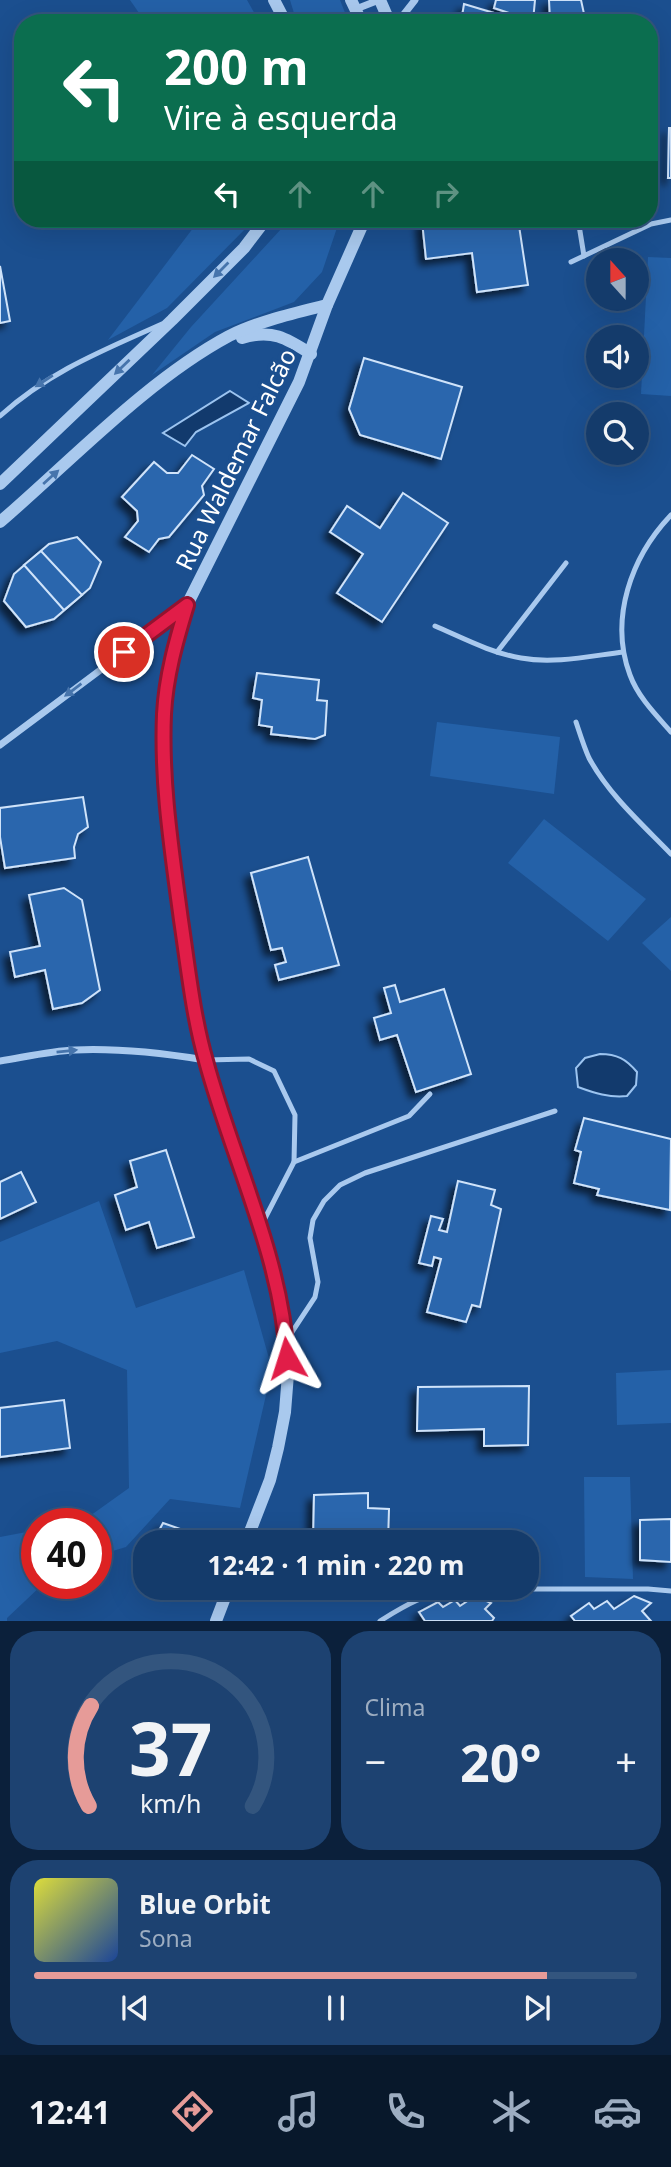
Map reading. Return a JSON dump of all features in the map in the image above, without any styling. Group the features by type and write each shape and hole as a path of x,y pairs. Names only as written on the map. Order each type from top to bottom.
{"street":[{"path":"354,5 379,0"},
{"path":"404,14 415,0"},
{"path":"0,484 172,320 244,248 259,228"},
{"name":"Rua Waldemar Falcão","path":"251,1530 270,1480 278,1448 288,1374 286,1341 280,1298 205,1060 180,914 165,778 164,714 169,668 187,605 299,382 327,305 361,228"},
{"path":"0,522 121,414 167,377 200,355 230,336 250,328 327,305"},
{"path":"200,355 226,343 254,335 275,334 290,340 310,354"},
{"path":"0,744 187,605"},
{"path":"0,1061 73,1050 128,1050 205,1060"},
{"path":"216,1621 224,1600"}],"lane":[{"path":"579,228 584,256"},
{"path":"570,262 644,228"},
{"path":"0,416 21,397 60,371 172,320"},
{"path":"671,515 642,555 627,587 622,619 624,652 631,677 646,703 671,732"},
{"path":"496,652 566,564"},
{"path":"435,626 496,652 521,658 545,660 624,652"},
{"path":"576,722 589,757 603,780 624,806 671,854"},
{"path":"205,1060 249,1059 274,1071 295,1115 294,1162 260,1229"},
{"path":"294,1162 409,1116 430,1094"},
{"path":"286,1341 315,1297 318,1282 310,1238 313,1220 324,1201 340,1185 365,1173 555,1111"},
{"path":"380,1621 431,1593 456,1589 648,1588 671,1591"}],"shaded area":[{"path":"130,0 247,0 255,14 140,14"},
{"path":"290,0 340,0 345,14 294,14"},
{"path":"193,228 246,228 167,308 108,340"},
{"path":"282,228 337,228 322,272 294,302 215,332 152,375 191,327"},
{"path":"649,257 671,258 671,396 641,394 641,388 649,388 649,325 645,325 645,312 649,312"},
{"path":"230,391 249,403 196,432 185,446 163,433"},
{"path":"437,722 560,737 554,794 430,776"},
{"path":"544,819 646,899 608,941 508,863"},
{"path":"671,917 671,971 642,943"},
{"path":"600,1054 621,1058 637,1072 636,1085 627,1096 602,1094 578,1087 576,1068 585,1058"},
{"path":"99,1201 136,1308 244,1270 272,1369 240,1508 170,1499 142,1530 133,1530 133,1539 126,1547 112,1551 112,1508 101,1508 129,1488 127,1370 57,1341 0,1353 0,1242"},
{"path":"671,1370 671,1423 617,1425 616,1373"},
{"path":"584,1477 630,1477 633,1579 585,1577"},
{"path":"21,1533 21,1599 27,1599 7,1621 0,1621 0,1537"}],"building":[{"path":"496,0 535,0 534,14 512,14 494,8"},
{"path":"549,0 581,0 584,14 550,14"},
{"path":"464,4 497,14 462,14"},
{"path":"671,128 671,178 668,178"},
{"path":"423,228 519,228 528,285 477,292 472,253 426,259"},
{"path":"0,266 10,321 0,323"},
{"path":"364,358 462,387 441,459 360,435 349,409"},
{"path":"192,455 214,469 202,486 204,495 169,537 159,539 149,552 125,537 138,521 137,511 122,497 154,462 167,473 178,473"},
{"path":"403,493 448,523 382,622 337,593 363,554 330,532 347,506 380,528"},
{"path":"77,537 101,562 90,588 54,619 26,627 4,601 14,574 49,544"},
{"path":"41,551 82,595 64,610 24,565"},
{"path":"257,673 319,680 317,700 327,701 325,735 315,739 271,734 272,727 259,725 262,700 253,698"},
{"path":"83,797 88,827 78,834 74,847 75,858 5,868 0,837 0,808"},
{"path":"308,857 339,965 279,980 275,965 286,962 282,948 271,950 251,873"},
{"path":"64,888 82,900 100,990 82,1003 53,1009 45,970 15,977 10,952 40,946 29,895"},
{"path":"395,985 400,1002 444,989 471,1074 416,1092 397,1035 380,1040 374,1018 391,1013 384,988"},
{"path":"584,1118 671,1139 670,1210 597,1195 599,1189 574,1183 581,1152 575,1150"},
{"path":"166,1150 194,1237 157,1248 149,1222 126,1230 115,1195 137,1187 130,1161"},
{"path":"21,1172 36,1202 0,1219 0,1182"},
{"path":"458,1181 495,1190 491,1205 501,1209 480,1307 472,1305 466,1322 427,1312 441,1259 434,1257 432,1266 419,1263 431,1216 443,1219 439,1230 447,1232"},
{"path":"529,1386 528,1445 484,1446 484,1429 417,1431 418,1387"},
{"path":"64,1400 70,1448 0,1457 0,1408"},
{"path":"368,1493 368,1508 389,1509 388,1530 313,1530 314,1495"},
{"path":"671,1519 671,1562 640,1560 640,1520"},
{"path":"163,1523 183,1530 159,1530"},
{"path":"634,1596 651,1603 642,1611 651,1621 575,1621 571,1616 589,1603 594,1609 607,1601 614,1609"},
{"path":"455,1600 460,1606 469,1600 484,1600 491,1603 485,1609 494,1618 492,1621 425,1621 419,1612 438,1602 443,1607"}],"route":[{"path":"124,652 187,605 169,668 164,714 165,778 175,875 205,1060 270,1260 280,1298 287,1358"}]}
